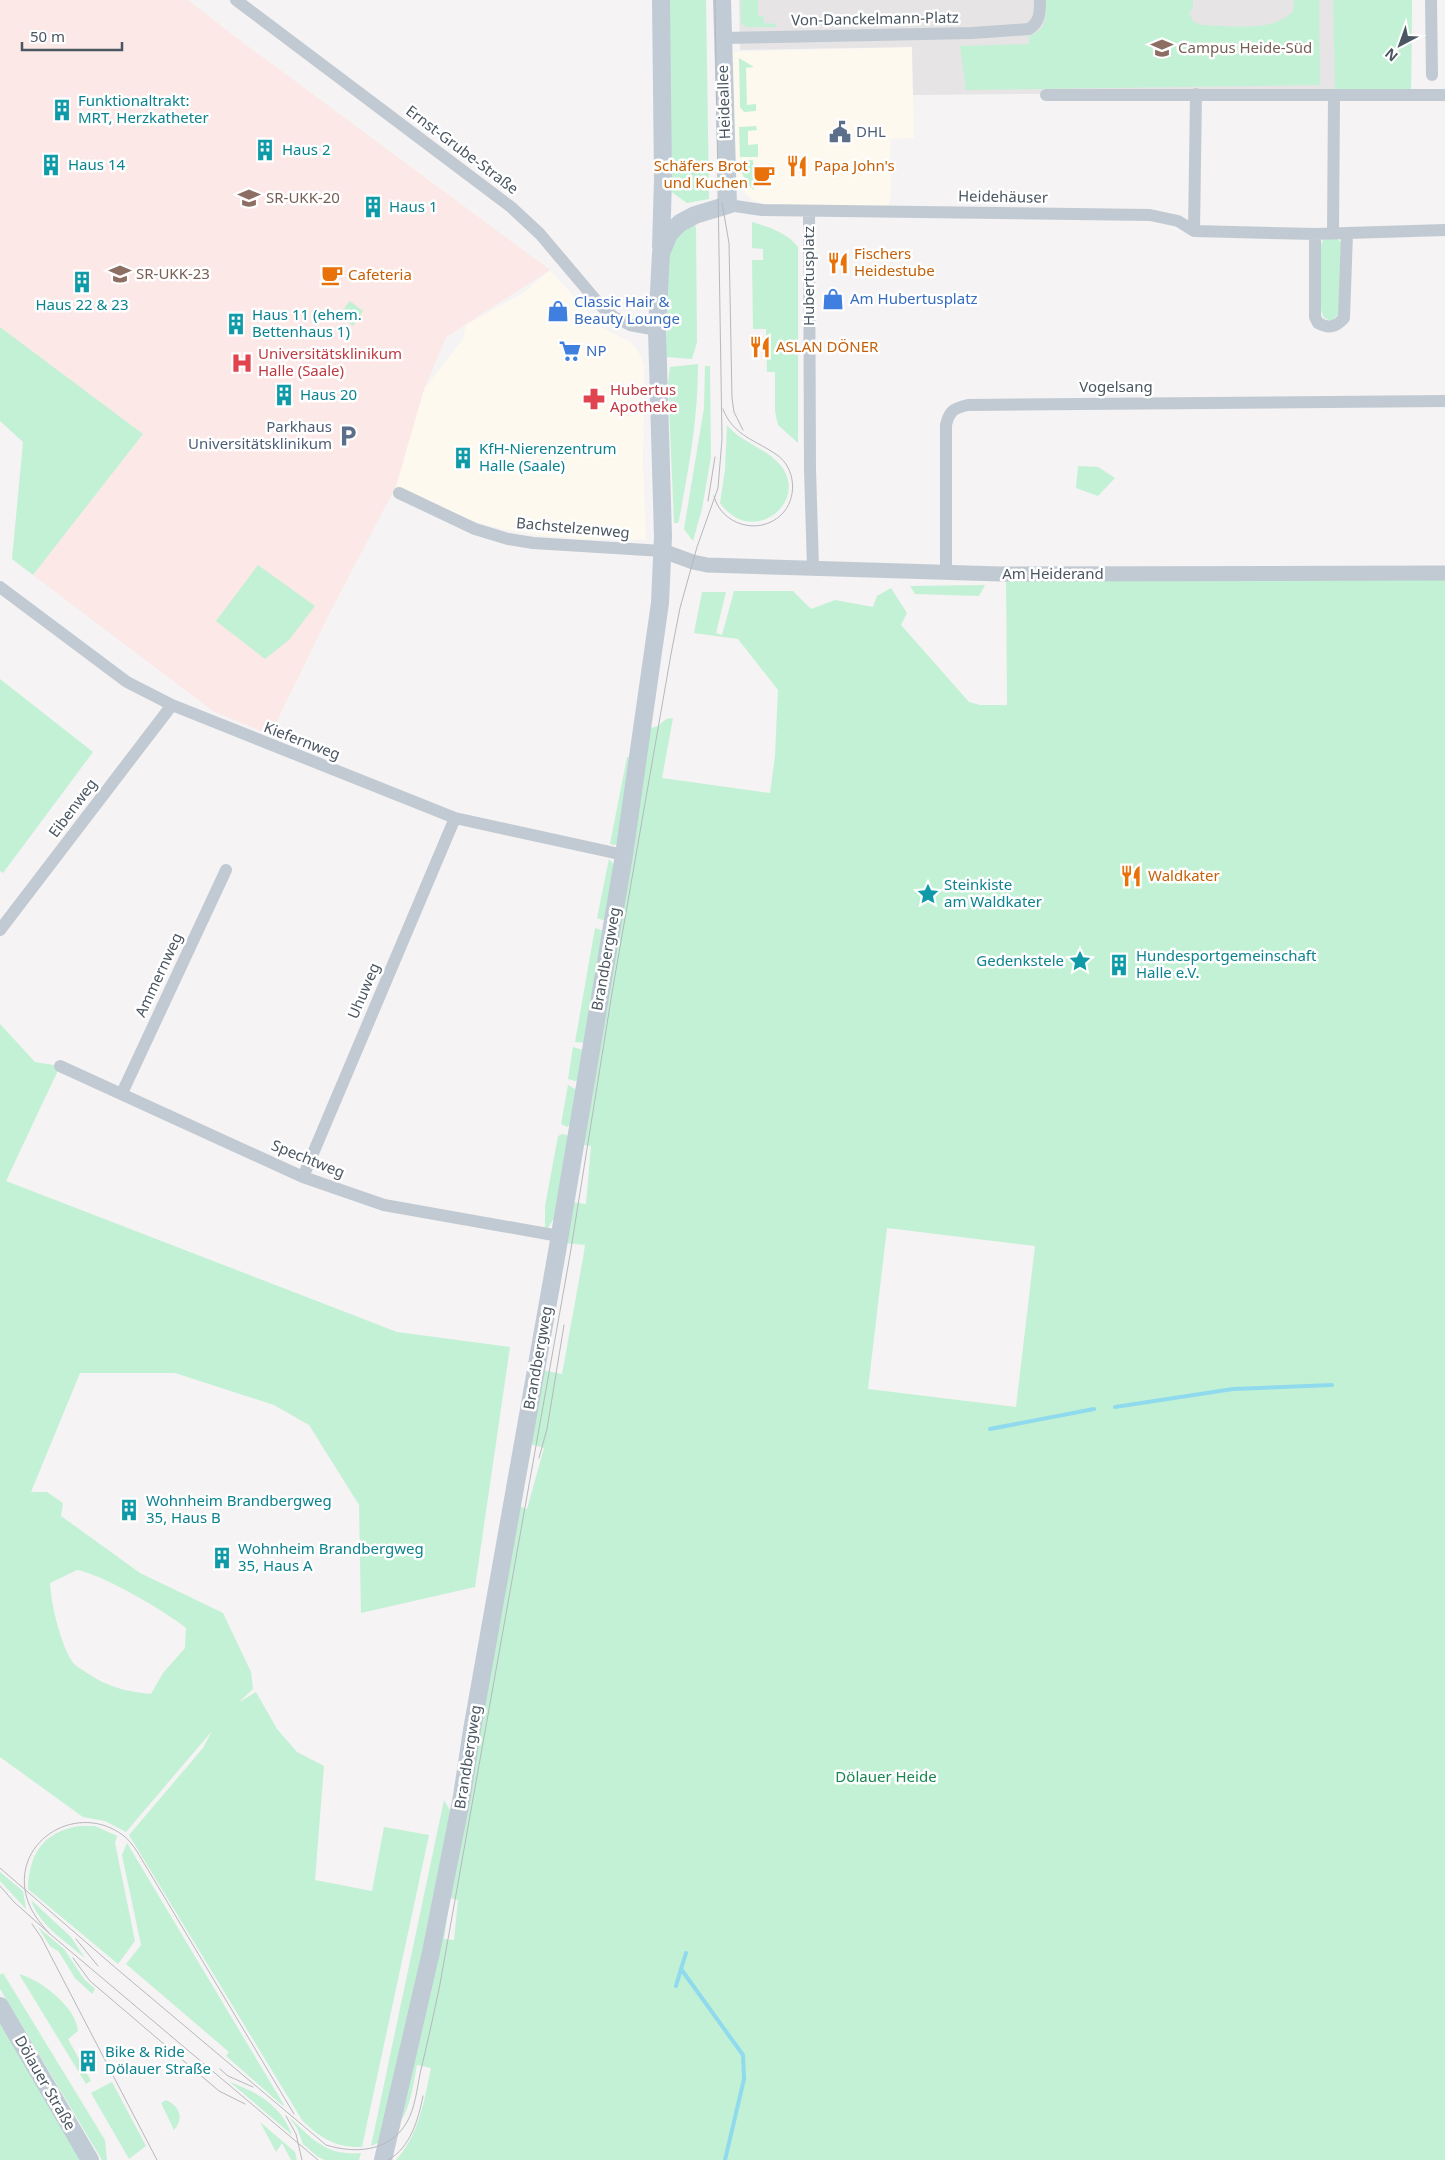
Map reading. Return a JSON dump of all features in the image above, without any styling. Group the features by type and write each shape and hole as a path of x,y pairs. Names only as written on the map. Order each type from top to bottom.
{"main road":[{"path":"661,0 661,253"},
{"name":"Heideallee","path":"722,0 728,205"},
{"path":"662,190 668,200 677,208 695,215"},
{"name":"Hubertusplatz","path":"663,551 657,330 661,253 665,241 673,229 695,215 728,205"},
{"name":"Brandbergweg","path":"383,2160 431,1952 462,1796 624,855 660,602 663,551"},
{"name":"Dölauer Straße","path":"0,2006 90,2160"}],"street":[{"name":"Ernst-Grube-Straße","path":"236,0 511,207 546,241 600,305 614,317 630,325 657,330"},
{"name":"Von-Danckelmann-Platz","path":"722,38 972,33 1029,29 1036,24 1040,15 1040,0"},
{"path":"1430,0 1432,75"},
{"path":"1194,231 1196,94"},
{"path":"1046,95 1445,95"},
{"path":"1333,233 1334,95"},
{"name":"Hubertusplatz","path":"728,205 762,210 809,211 810,441 813,568"},
{"name":"Heidehäuser","path":"809,211 1150,215 1178,222 1194,231 1315,234 1445,230"},
{"path":"1315,234 1316,317 1318,323 1326,327 1338,325 1344,318 1347,233"},
{"name":"Vogelsang","path":"946,572 946,425 948,415 956,407 987,404 1445,401"},
{"name":"Bachstelzenweg","path":"399,493 475,529 508,539 533,543 663,551"},
{"name":"Am Heiderand","path":"663,551 707,566 813,568 886,572 1019,574 1445,573"},
{"name":"Kiefernweg","path":"0,587 127,682 172,705 455,818 624,855"},
{"name":"Eibenweg","path":"0,930 172,705"},
{"name":"Uhuweg","path":"303,1177 455,818"},
{"name":"Ammernweg","path":"122,1093 226,870"},
{"name":"Spechtweg","path":"60,1066 303,1177 384,1205 559,1236"}],"shaded area":[{"name":"Universitätsklinikum Halle (Saale)","path":"0,0 188,0 550,270 446,337 424,389 396,486 328,616 270,735 213,711 33,575 143,434 0,327"},
{"name":"Campus Heide-Süd","path":"739,0 1412,0 1411,90 913,95 912,47 740,50"},
{"path":"912,47 914,138 890,139 891,192 888,212 769,205 753,200 736,185 731,171 725,52"},
{"path":"550,270 601,327 630,342 637,349 644,366 643,464 646,540 580,539 536,535 502,529 465,519 396,486 424,389 463,339 466,325 523,293"}],"green space":[{"path":"666,0 706,0 709,199 687,203 666,188"},
{"path":"741,0 758,0 758,16 763,16 764,23 776,24 776,27 745,27 744,24 741,24"},
{"path":"1046,0 1193,0 1193,8 1189,13 1193,21 1199,25 1248,27 1260,26 1283,19 1293,12 1294,0 1319,0 1320,85 966,90 960,46 1029,44 1029,36 1040,30 1045,22"},
{"path":"1333,0 1412,0 1411,90 1335,91"},
{"path":"739,58 754,67 746,68 747,105 756,104 756,111 744,112 740,107"},
{"path":"756,126 757,130 748,131 748,145 758,144 758,157 740,157 739,127"},
{"path":"753,160 754,190 744,177 740,161"},
{"path":"694,222 696,228 697,342 692,359 666,357 669,244"},
{"path":"752,222 783,234 798,247 798,443 778,425 775,411 775,372 767,372 766,329 753,329 752,260 763,260 763,249 752,248"},
{"path":"1335,237 1341,242 1340,313 1331,321 1324,318 1321,310 1320,247 1323,240"},
{"path":"350,301 363,311 353,326 339,315"},
{"path":"0,327 143,434 33,575 12,559 23,442 0,421"},
{"path":"698,364 695,424 679,520 678,523 674,523 668,383 670,367"},
{"path":"705,366 710,366 711,457 702,509 693,541 684,529 704,408"},
{"path":"727,425 740,437 772,457 784,470 789,484 787,496 781,508 771,516 759,521 746,521 733,515 720,503 725,470"},
{"path":"1078,466 1098,467 1115,478 1098,496 1076,488"},
{"path":"258,565 315,606 289,640 265,659 216,621"},
{"name":"Dölauer Heide","path":"1445,574 1445,2160 396,2160 410,2140 420,2117 431,2068 417,2065 409,2104 398,2125 448,1912 444,1939 454,1940 458,1900 450,1898 519,1506 527,1509 544,1448 530,1444 541,1370 562,1374 583,1258 585,1245 564,1243 572,1202 586,1204 591,1146 582,1145 647,741 651,728 658,726 666,719 673,718 662,778 770,793 775,756 778,690 738,639 694,633 702,592 726,592 716,633 722,635 734,591 793,591 811,609 835,600 873,607 877,596 891,588 907,613 901,625 969,702 980,705 1007,705 1006,575","holes":["887,1228 1035,1246 1016,1407 868,1389"]},
{"path":"985,585 979,596 915,594 910,586"},
{"path":"0,679 93,752 3,873 0,871"},
{"path":"627,757 631,757 619,843 615,845 610,844"},
{"path":"609,859 615,866 606,921 597,918"},
{"path":"595,928 604,931 586,1043 575,1042"},
{"path":"0,1024 35,1062 60,1066 6,1181 397,1332 510,1347 475,1587 361,1613 359,1505 309,1425 274,1405 175,1373 80,1373 31,1492 47,1492 63,1503 61,1516 140,1573 223,1613 251,1672 253,1689 238,1703 256,1692 277,1729 297,1752 324,1766 315,1880 372,1891 384,1827 429,1835 362,2147 344,2146 329,2141 302,2120 129,1835 203,1748 212,1731 126,1832 105,1821 83,1817 0,1757","holes":["77,1570 88,1573 133,1594 164,1612 186,1628 185,1648 163,1673 151,1694 134,1692 102,1682 75,1665 69,1656 57,1625 50,1583"]},
{"path":"573,1047 583,1050 578,1080 575,1081 568,1079"},
{"path":"568,1085 577,1090 570,1125 567,1127 561,1124"},
{"path":"563,1134 569,1136 554,1218 548,1228 545,1229 545,1206 558,1136"},
{"path":"444,1800 451,1812 447,1840 380,2142 371,2146"},
{"path":"79,1826 95,1826 117,1836 115,1843 135,1941 118,1964 28,1889 31,1865 40,1847 56,1833"},
{"path":"127,1843 283,2106 226,2056 229,2052 126,1964 141,1945 122,1855"},
{"path":"0,1872 23,1891 26,1909 0,1881"},
{"path":"31,1900 71,1937 85,1958 61,1939 40,1918"},
{"path":"38,1927 64,1949 84,1979 95,1989 92,1994 75,1978 59,1952 50,1946"},
{"path":"3,1973 105,2140 107,2160 102,2160 0,1989 0,1975"},
{"path":"19,1974 47,1988 71,2013 78,2031 68,2039 91,2081 86,2084"},
{"path":"0,2006 90,2160 0,2160"},
{"path":"112,2082 146,2146 129,2159 91,2093"},
{"path":"230,2082 259,2095 267,2101 281,2115 292,2135"},
{"path":"166,2100 179,2113 179,2121 174,2130 161,2103"},
{"path":"289,2117 313,2139 329,2149 338,2152 361,2153 359,2160 325,2160 318,2157 303,2144 297,2128"},
{"path":"260,2122 295,2152 297,2160 291,2160 282,2143 276,2152"}],"waterway":[{"path":"1115,1407 1233,1389 1332,1385"},
{"path":"990,1429 1094,1409"},
{"path":"686,1953 681,1969 743,2055 744,2079 725,2160"},
{"path":"676,1986 681,1969"}],"tram line":[{"path":"0,1868 326,2145 360,2150 382,2145 400,2132 407,2122 412,2111 440,1984 570,1255 612,993 671,654 680,608 697,547 718,488 722,439 715,0"},
{"path":"722,203 729,243 732,398 734,412 743,430"},
{"path":"714,496 724,514 732,520 752,526 762,525 781,515 790,501 792,492 791,475 783,461 777,455 739,431 727,418 723,409"},
{"path":"708,501 715,457"},
{"path":"539,1458 547,1429 564,1325"},
{"path":"50,1934 35,1916 26,1895 25,1875 30,1857 39,1842 53,1831 70,1825 88,1823 106,1826 124,1836 139,1855 294,2114"},
{"path":"0,1886 14,1902 50,1934 318,2160"},
{"path":"32,1924 41,1937 157,2160"},
{"path":"76,1939 98,1966"},
{"path":"73,1958 90,1981 219,2091 245,2104"},
{"path":"220,2069 228,2076 253,2087"},
{"path":"388,2160 396,2155 408,2140 416,2123 423,2096"},
{"path":"286,2116 296,2134 302,2160"}],"place":[{"name":"Campus Heide-Süd","path":"1162,48"},
{"name":"Funktionaltrakt: MRT, Herzkatheter","path":"62,110"},
{"name":"DHL","path":"840,132"},
{"name":"Haus 2","path":"265,150"},
{"name":"Haus 14","path":"51,165"},
{"name":"Papa John's","path":"797,166"},
{"name":"Schäfers Brot und Kuchen","path":"764,175"},
{"name":"SR-UKK-20","path":"249,198"},
{"name":"Haus 1","path":"373,207"},
{"name":"Fischers Heidestube","path":"838,263"},
{"name":"SR-UKK-23","path":"120,274"},
{"name":"Cafeteria","path":"332,275"},
{"name":"Haus 22 & 23","path":"82,282"},
{"name":"Am Hubertusplatz","path":"833,299"},
{"name":"Classic Hair & Beauty Lounge","path":"558,311"},
{"name":"Haus 11 (ehem. Bettenhaus 1)","path":"236,324"},
{"name":"ASLAN DÖNER","path":"760,347"},
{"name":"NP","path":"570,351"},
{"name":"Universitätsklinikum Halle (Saale)","path":"242,363"},
{"name":"Haus 20","path":"284,395"},
{"name":"Hubertus Apotheke","path":"594,399"},
{"name":"Parkhaus Universitätsklinikum","path":"348,436"},
{"name":"KfH-Nierenzentrum Halle (Saale)","path":"463,458"},
{"name":"Waldkater","path":"1131,876"},
{"name":"Steinkiste am Waldkater","path":"928,894"},
{"name":"Gedenkstele","path":"1080,961"},
{"name":"Hundesportgemeinschaft Halle e.V.","path":"1119,965"},
{"name":"Wohnheim Brandbergweg 35, Haus B","path":"129,1510"},
{"name":"Wohnheim Brandbergweg 35, Haus A","path":"222,1558"},
{"name":"Bike & Ride Dölauer Straße","path":"88,2061"}]}
